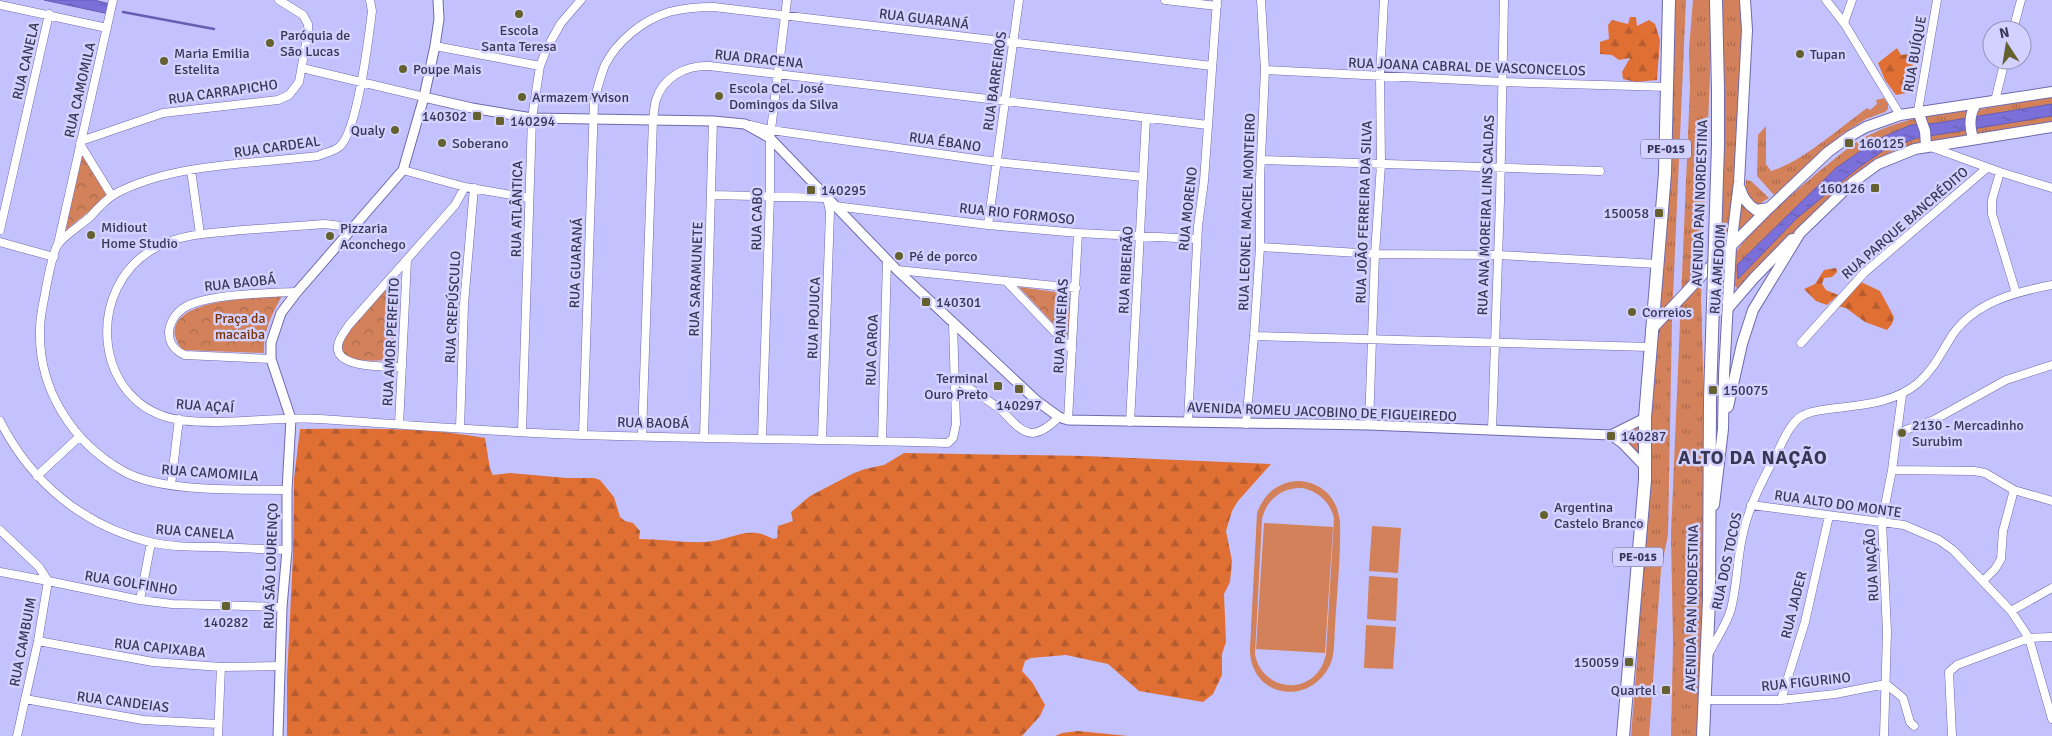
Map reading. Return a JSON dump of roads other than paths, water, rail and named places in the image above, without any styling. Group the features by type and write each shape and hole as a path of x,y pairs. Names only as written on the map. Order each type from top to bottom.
{"highway":[{"name":"PE-015","path":"1623,736 1645,480 1645,418 1665,173 1669,0"},
{"name":"AVENIDA PAN NORDESTINA","path":"1703,736 1706,700 1710,400 1718,145 1716,0"}],"main road":[{"name":"RUA AMEDOIM","path":"1709,539 1723,430 1731,248 1739,182 1747,30 1745,0"},
{"path":"1651,330 1703,274 1769,208 1828,152 1850,136 1866,127 1900,115 1974,108 1995,101 2052,92"},
{"path":"1973,138 1970,126 1974,108"},
{"path":"1918,112 1923,126 1926,146"},
{"path":"1729,308 1775,256 1852,183 1878,164 1897,155 1926,146 2052,127"},
{"path":"1739,182 1743,198 1751,207 1756,210 1769,208"},
{"path":"1723,430 1742,344 1753,310 1800,233"},
{"path":"1703,274 1715,272 1726,279 1730,285"}],"street":[{"name":"RUA CAMOMILA","path":"113,0 58,244 49,274 42,313 41,349 49,382 61,411 79,437 92,449 125,472 170,485 287,490"},
{"name":"RUA CARRAPICHO","path":"80,143 163,113 278,100 289,95 295,88 302,68 308,24 303,14 279,0"},
{"name":"RUA CARDEAL","path":"58,244 112,196 152,178 191,170 318,156 340,147 350,132 361,81 372,11 370,0"},
{"path":"438,0 439,19 435,46 424,97 403,170 465,187 529,198"},
{"name":"RUA ATLÂNTICA","path":"522,432 532,118 540,66 556,31 581,0"},
{"name":"RUA CABO","path":"762,439 771,134 787,0"},
{"name":"RUA BARREIROS","path":"988,225 1019,0"},
{"path":"1165,0 1217,3"},
{"name":"RUA LEONEL MACIEL MONTEIRO","path":"1246,424 1260,247 1265,70 1261,0"},
{"name":"RUA JOÃO FERREIRA DA SILVA","path":"1369,425 1375,254 1381,164 1380,76 1384,0"},
{"name":"RUA ANA MOREIRA LINS CALDAS","path":"1492,430 1501,166 1504,0"},
{"path":"1826,0 1844,23 1900,115"},
{"path":"1844,23 1852,0"},
{"name":"RUA BUÍQUE","path":"1918,112 1937,0"},
{"path":"2015,20 2020,0"},
{"name":"RUA MORENO","path":"1188,421 1197,239 1204,181 1217,3"},
{"path":"0,5 107,28"},
{"name":"RUA GUARANÁ","path":"583,435 594,102 606,64 616,48 642,25 667,12 714,6 1212,66"},
{"name":"RUA CANELA","path":"0,230 49,14"},
{"path":"435,46 540,66"},
{"name":"RUA DRACENA","path":"642,436 653,120 656,100 662,87 676,73 686,68 709,66 1208,125"},
{"path":"302,68 472,108 532,118 713,121 745,124 771,134 827,198 897,270 1037,401 1064,418 1034,433 1028,432 1021,429 1001,410 956,380"},
{"name":"RUA JOANA CABRAL DE VASCONCELOS","path":"1265,70 1503,82 1668,87"},
{"path":"1995,101 2003,70"},
{"name":"RUA RIBEIRÃO","path":"1130,422 1146,119"},
{"name":"RUA SARAMUNETE","path":"704,437 713,121"},
{"name":"RUA ÉBANO","path":"771,134 997,162 1143,176"},
{"path":"80,143 112,196"},
{"path":"1926,146 1987,168 2052,188"},
{"path":"1261,160 1501,166 1600,171"},
{"name":"RUA PARQUE BANCRÉDITO","path":"1801,344 1864,273 1987,168"},
{"path":"191,170 200,234"},
{"name":"RUA BAOBÁ","path":"286,398 271,360 272,334 282,313 297,292 403,170"},
{"path":"2000,172 1992,200 1992,214 2016,293"},
{"path":"402,367 353,364 341,355 338,346 349,325 455,205 465,187"},
{"name":"RUA CREPÚSCULO","path":"460,428 464,304 474,188"},
{"path":"712,195 770,195 827,198"},
{"name":"RUA IPOJUCA","path":"822,439 830,212 827,198"},
{"name":"RUA RIO FORMOSO","path":"835,206 988,225 1078,233 1197,239"},
{"name":"RUA AÇAÍ","path":"291,419 237,422 179,420 151,409 126,392 116,374 105,331 108,310 113,295 129,270 154,249 200,234 325,224 341,226 349,231"},
{"name":"RUA PAINEIRAS","path":"1064,418 1072,350 1078,233"},
{"path":"0,242 54,257"},
{"path":"1260,247 1375,254 1498,255 1657,264"},
{"name":"RUA AMOR PERFEITO","path":"399,425 408,260"},
{"name":"RUA CAROA","path":"882,441 887,260"},
{"path":"897,270 1076,288"},
{"path":"1006,282 1072,350"},
{"name":"RUA DOS TOCOS","path":"1706,657 1731,610 1742,536 1751,505 1785,437 1795,422 1804,415 1883,401 1902,395 1930,372 1952,336 1972,314 1991,302 2016,293 2052,285"},
{"name":"RUA BAOBÁ","path":"271,360 185,355 178,352 168,334 173,317 180,310 202,301 297,292"},
{"name":"RUA BAOBÁ","path":"291,419 320,419 583,435 948,443 951,441 956,424 953,322"},
{"path":"1254,336 1650,347"},
{"path":"1897,433 1934,420 2006,380 2052,365"},
{"name":"RUA NAÇÃO","path":"1884,736 1887,632 1882,521 1892,470 1902,395"},
{"name":"RUA SÃO LOURENÇO","path":"278,736 291,419 286,398"},
{"name":"AVENIDA ROMEU JACOBINO DE FIGUEIREDO","path":"1064,418 1130,422 1218,421 1246,424 1369,425 1611,435 1645,418"},
{"path":"170,485 179,420"},
{"name":"RUA CANELA","path":"0,421 16,449 37,476 86,518 114,531 151,543 287,550"},
{"path":"1611,435 1622,443 1644,467"},
{"path":"37,476 79,437"},
{"path":"1892,470 1974,470 1985,473 2014,490 2052,501"},
{"path":"1984,580 1995,570 2001,559 2003,531 2014,490"},
{"name":"RUA ALTO DO MONTE","path":"1751,505 1904,525 1939,540 1954,550 2011,611 2029,638 2052,719"},
{"name":"RUA JADER","path":"1781,700 1804,622 1829,516"},
{"path":"0,530 39,567 48,581"},
{"path":"140,600 151,543"},
{"name":"RUA GOLFINHO","path":"0,572 140,600 172,604 282,607"},
{"name":"RUA CAMBUIM","path":"17,736 38,641 48,581"},
{"path":"2011,611 2052,588"},
{"path":"1952,736 1950,669 2029,638 2052,636"},
{"name":"RUA CAPIXABA","path":"38,641 153,662 221,667 280,666"},
{"path":"218,736 221,667"},
{"path":"1886,684 1902,698 1910,722 1914,726"},
{"name":"RUA FIGURINO","path":"1706,700 1781,700 1835,694 1886,684"},
{"name":"RUA CANDEIAS","path":"25,699 143,720 218,724"}],"water":[{"path":"44,0 94,0 110,4 109,14"},
{"path":"2052,104 2052,116 1917,138 1884,150 1858,168 1797,218 1738,279 1737,265 1836,168 1878,139 1911,125 1937,123"}],"waterway":[{"path":"123,12 214,29"}],"place":[{"name":"Escola Santa Teresa","path":"519,14"},
{"name":"Paróquia de São Lucas","path":"270,43"},
{"name":"Tupan","path":"1800,54"},
{"name":"Maria Emilia Estelita","path":"164,61"},
{"name":"Poupe Mais","path":"403,69"},
{"name":"Escola Cel. José Domingos da Silva","path":"719,96"},
{"name":"Armazem Yvison","path":"522,97"},
{"name":"140302","path":"477,116"},
{"name":"140294","path":"500,121"},
{"name":"Qualy","path":"395,130"},
{"name":"Soberano","path":"442,143"},
{"name":"160125","path":"1849,143"},
{"name":"160126","path":"1875,188"},
{"name":"140295","path":"811,190"},
{"name":"150058","path":"1659,213"},
{"name":"Midiout Home Studio","path":"91,235"},
{"name":"Pizzaria Aconchego","path":"330,236"},
{"name":"Pé de porco","path":"899,256"},
{"name":"140301","path":"926,302"},
{"name":"Correios","path":"1632,312"},
{"name":"Terminal Ouro Preto","path":"998,386"},
{"name":"140297","path":"1019,389"},
{"name":"150075","path":"1713,390"},
{"name":"2130 - Mercadinho Surubim","path":"1902,433"},
{"name":"140287","path":"1611,436"},
{"name":"Argentina Castelo Branco","path":"1544,515"},
{"name":"140282","path":"226,606"},
{"name":"150059","path":"1629,662"},
{"name":"Quartel","path":"1666,690"}],"district":[{"name":"ALTO DA NAÇÃO","path":"1753,458"}],"park label":[{"name":"Praça da macaiba","path":"240,326"}]}
